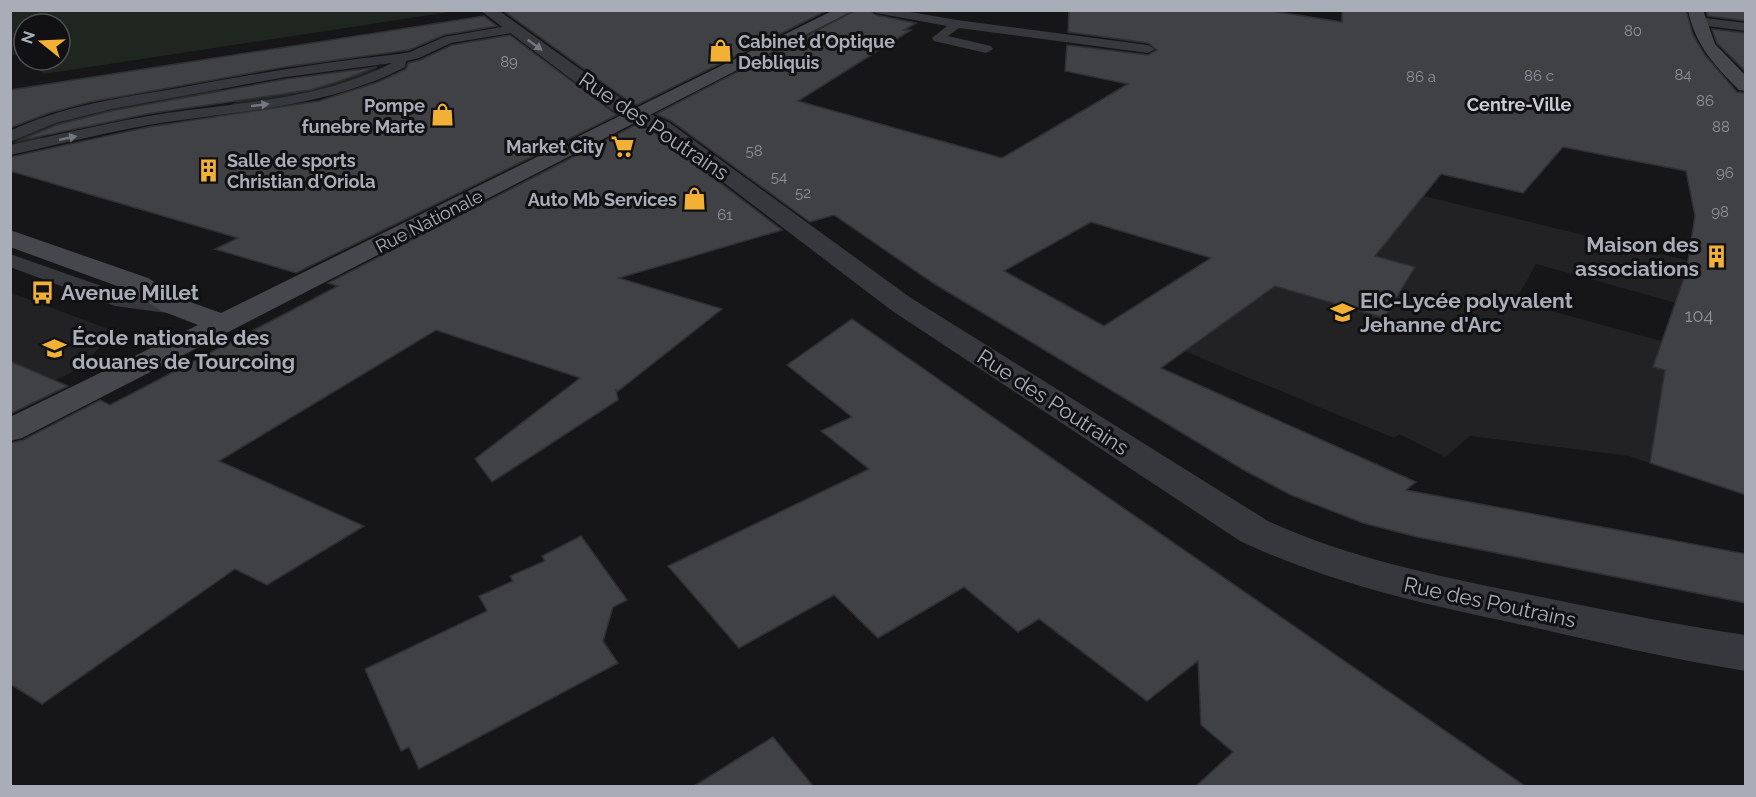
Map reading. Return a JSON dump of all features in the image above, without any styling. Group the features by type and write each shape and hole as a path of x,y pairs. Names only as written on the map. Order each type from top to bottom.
{"main road":[{"name":"Rue Nationale","path":"10,431 847,10"},
{"path":"1696,16 1705,44 1746,86"},
{"path":"10,238 138,284 182,308 223,324"}],"street":[{"name":"Rue des Poutrains","path":"487,10 620,105 663,127 901,304 1263,536 1289,549 1362,574 1688,645 1746,662"},
{"name":"Rue des Poutrains","path":"1688,645 1746,653"}],"lane":[{"path":"876,10 957,24 1148,50"},
{"path":"1696,16 1746,27"},
{"path":"957,24 938,38 986,50"},
{"path":"10,137 51,119 105,105 282,72 414,55 448,40 513,29"},
{"path":"10,150 149,121 270,104 353,87 370,81 400,64 399,57"},
{"path":"10,260 123,301 182,308"}],"shaded area":[{"path":"11,10 456,10 72,70 72,12 12,12 11,55"},
{"path":"376,70 345,86 227,107 246,96 49,131 37,141 28,144 13,143 26,133 49,124 109,107 220,87 222,94"},
{"name":"EIC-Lycée polyvalent Jehanne d'Arc","path":"1379,185 1722,269 1745,322 1536,264 1515,301 1745,364 1745,495 1629,456 1470,436 1445,457 1399,434 1394,438 1112,321"},
{"name":"École nationale des douanes de Tourcoing","path":"11,293 114,331 82,367 11,402"}],"building":[{"path":"516,10 828,10 637,105 505,12"},
{"path":"856,10 869,10 876,15 916,23 904,30 911,30 798,101 1002,158 1128,84 1065,71 1067,45 1148,55 1157,50 1148,43 1068,32 1069,10 1265,10 1342,22 1342,10 1686,10 1693,35 1705,55 1737,92 1746,93 1746,495 1650,463 1665,370 1653,367 1686,272 1695,216 1686,171 1563,147 1523,193 1441,174 1375,256 1415,267 1384,318 1275,286 1161,368 1416,482 1406,490 1746,554 1746,603 1417,537 1363,523 1291,495 1242,469 933,283 834,215 810,222 671,121 656,114","holes":["1091,222 1211,258 1104,326 1004,271"]},
{"path":"1706,10 1746,10 1746,21 1708,16"},
{"path":"484,16 497,26 444,35 409,50 285,67 90,102 49,113 10,128 10,90"},
{"path":"1712,29 1746,33 1746,72 1717,43"},
{"path":"510,35 617,115 296,273 215,249 238,238 10,171 10,157 148,127 319,101 378,82 406,69 408,63 452,45"},
{"path":"377,67 310,90 147,114 18,141 56,125 111,111 286,79"},
{"path":"637,124 655,133 782,230 619,278 722,309 618,391 616,390 618,400 492,482 475,459 580,378 436,330 219,461 364,526 267,585 235,569 42,704 10,684 10,443 23,440 100,400 110,405 338,286 328,283"},
{"path":"852,319 1525,786 1196,786 1233,752 1201,725 1198,661 1147,701 1039,619 1018,632 964,587 878,638 834,595 739,648 668,566 869,469 821,431 852,417 787,365"},
{"path":"10,361 68,386 10,414"},
{"path":"581,536 627,600 613,607 603,641 618,663 419,769 409,747 401,751 365,669 487,611 479,596 513,581 510,576 545,561 542,556"},
{"path":"773,737 813,786 694,786"}],"place":[{"name":"Cabinet d'Optique Debliquis","path":"720,51"},
{"name":"Pompe funebre Marte","path":"443,115"},
{"name":"Market City","path":"622,146"},
{"name":"Salle de sports Christian d'Oriola","path":"209,170"},
{"name":"Auto Mb Services","path":"695,199"},
{"name":"Maison des associations","path":"1717,256"},
{"name":"Avenue Millet","path":"43,292"},
{"name":"EIC-Lycée polyvalent Jehanne d'Arc","path":"1342,312"},
{"name":"École nationale des douanes de Tourcoing","path":"54,349"}],"district":[{"name":"Centre-Ville","path":"1519,104"}]}
